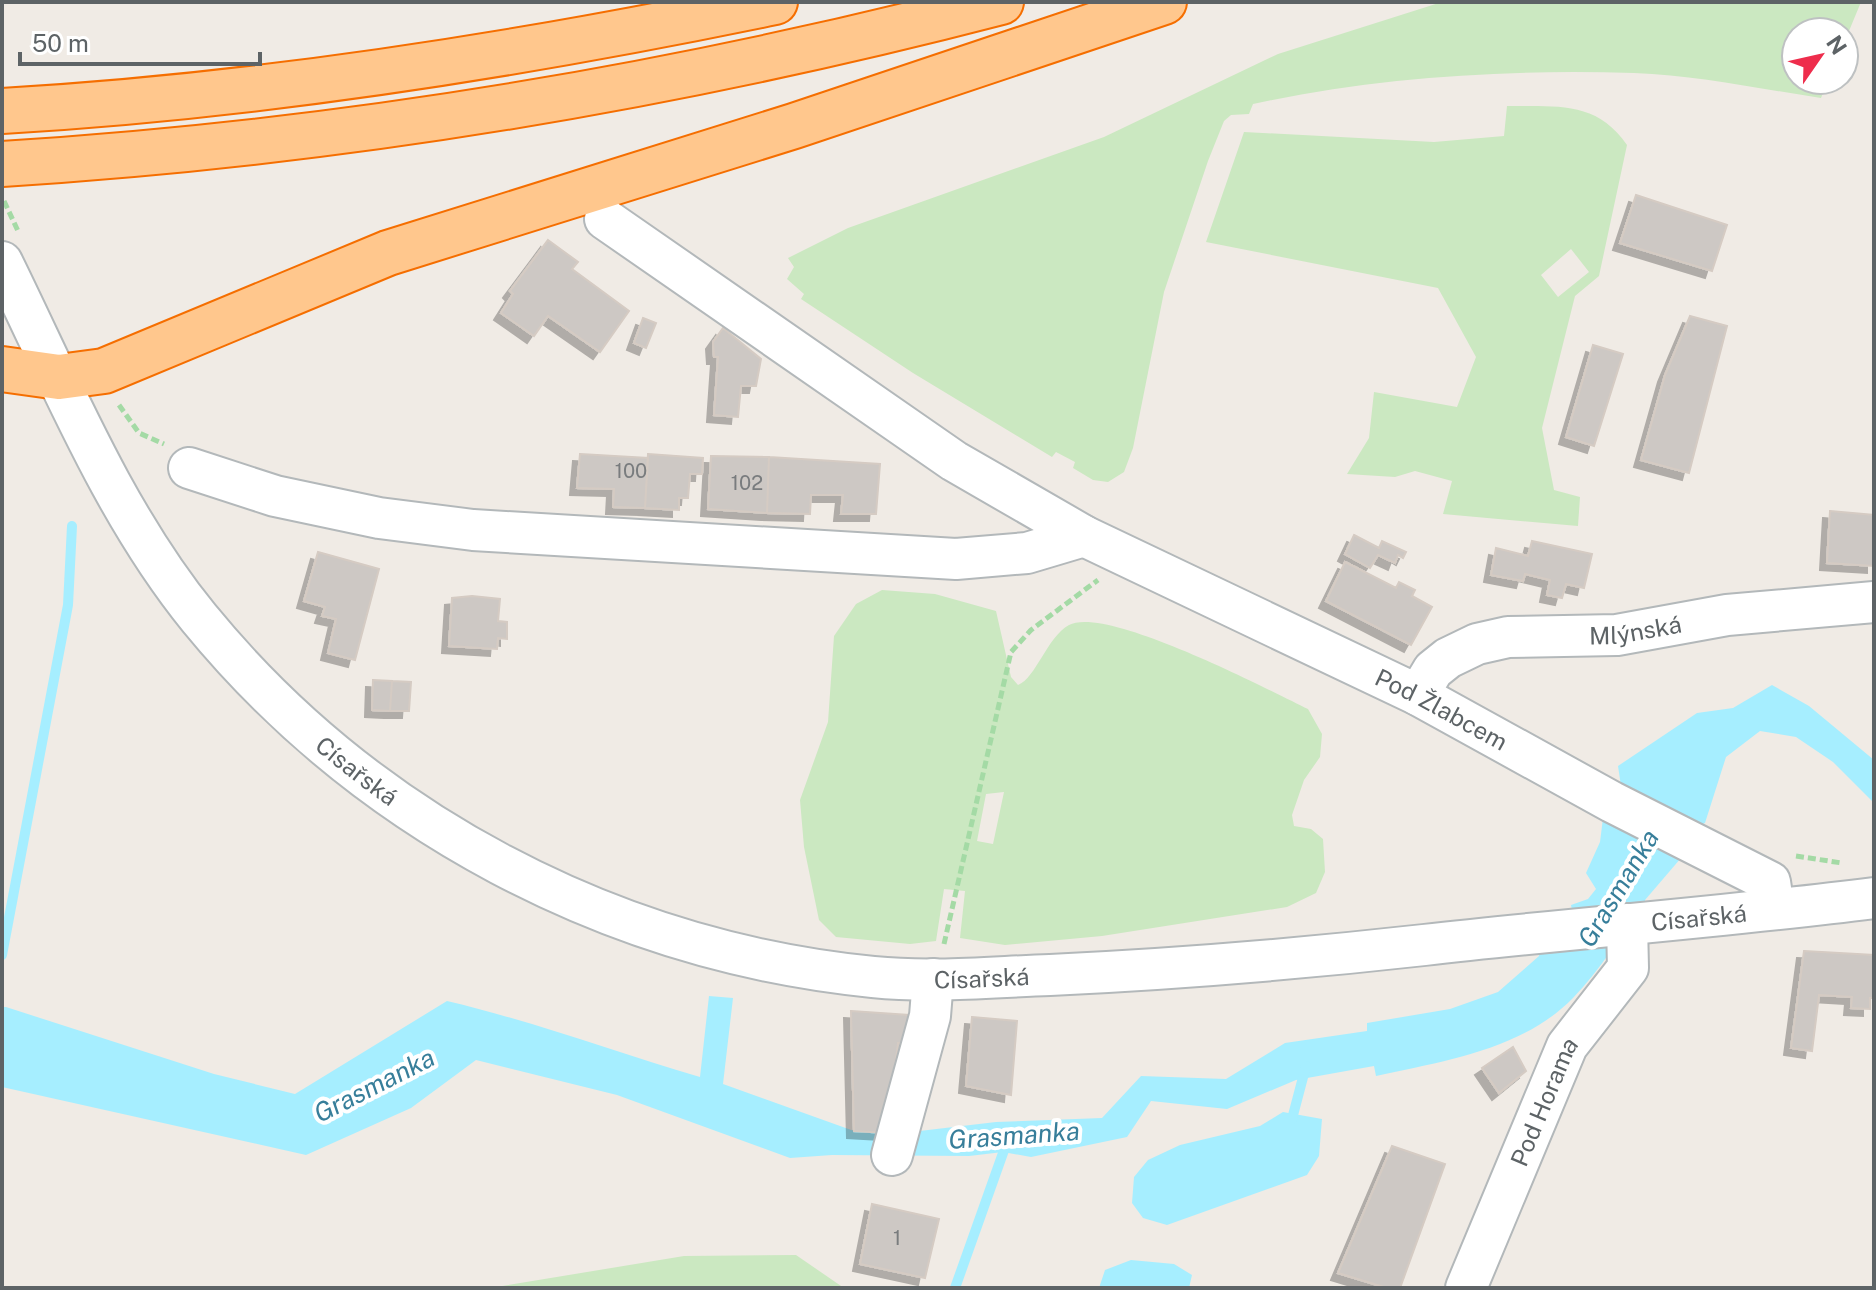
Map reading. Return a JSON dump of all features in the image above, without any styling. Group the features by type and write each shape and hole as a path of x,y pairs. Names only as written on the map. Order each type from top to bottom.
{"highway":[{"path":"21,110 249,89 416,67 631,31 775,2"},
{"path":"2,164 299,136 549,99 800,51 1001,2"},
{"path":"2,369 59,377 121,366 249,308 388,253 854,106 1164,2"}],"street":[{"name":"Pod Žlabcem","path":"605,219 954,461 1084,536 1418,695 1612,802 1770,882 1774,909"},
{"name":"Císařská","path":"2,262 142,538 197,615 302,727 363,778 426,822 495,864 568,898 726,950 872,977 933,979 1269,962 1874,898"},
{"path":"189,468 275,496 379,518 473,530 956,559 1027,553 1084,536"},
{"name":"Mlýnská","path":"1418,695 1433,670 1448,658 1477,644 1508,637 1617,635 1727,615 1874,602"},
{"name":"Pod Horama","path":"1466,1288 1567,1046 1628,968 1627,924"},
{"path":"896,1144 930,1016 933,979"}],"path":[{"path":"933,979 951,923 973,810 1002,702 1011,652 1031,630 1083,594 1125,555"}],"green space":[{"path":"1442,2 1861,2 1855,16 1780,16 1780,91 1657,74 1491,74 1347,87 1253,104 1249,114 1231,115 1224,121 1208,161 1164,292 1133,448 1124,472 1108,482 1093,480 1073,468 1075,462 1056,452 1052,457 913,373 801,299 804,294 787,279 794,267 788,258 848,228 1104,137 1278,54"},
{"path":"1507,106 1558,107 1588,113 1602,120 1627,145 1599,276 1575,296 1542,428 1554,490 1580,497 1578,526 1443,514 1452,481 1415,471 1395,477 1347,474 1369,438 1374,392 1457,407 1476,357 1438,288 1206,242 1244,132 1434,142 1504,136","holes":["1571,249 1589,272 1558,297 1541,275"]},
{"path":"882,590 935,594 996,611 1011,677 1018,685 1030,674 1061,631 1069,625 1088,622 1116,627 1187,652 1308,709 1322,734 1320,757 1304,780 1292,815 1294,826 1311,829 1323,839 1325,872 1316,893 1287,907 1102,936 1005,945 960,938 965,891 944,889 936,941 910,944 836,937 819,920 804,847 800,800 828,722 834,636 856,604","holes":["1004,792 993,844 977,841 986,794"]},
{"path":"796,1255 844,1288 490,1288 684,1256"}],"water":[{"name":"Grasmanka","path":"1772,685 1809,706 1874,760 1874,803 1833,762 1796,737 1760,731 1726,757 1705,823 1698,826 1681,858 1645,900 1645,905 1592,976 1553,1016 1506,1042 1481,1051 1376,1076 1374,1066 1296,1080 1227,1109 1151,1101 1127,1137 1031,1157 1003,1152 969,1156 832,1155 790,1158 617,1095 476,1060 411,1108 306,1155 2,1087 2,1007 214,1074 295,1094 447,1001 542,1027 700,1077 709,996 733,998 723,1084 854,1131 911,1132 996,1122 1102,1118 1141,1076 1226,1079 1285,1043 1367,1031 1367,1023 1450,1009 1498,992 1539,956 1539,951 1572,910 1571,905 1588,899 1596,889 1586,873 1600,842 1603,818 1621,786 1618,766 1697,713 1733,708"},
{"path":"1283,1112 1322,1119 1319,1156 1307,1175 1167,1225 1143,1218 1132,1203 1134,1177 1148,1160 1180,1145 1260,1126"},
{"path":"1131,1260 1174,1264 1192,1275 1189,1288 1099,1288 1105,1270"}],"building":[{"path":"1636,195 1727,225 1712,271 1620,243"},
{"path":"548,240 578,262 572,269 629,311 600,352 548,316 534,336 501,313 513,294 510,291"},
{"path":"1690,316 1727,326 1689,473 1641,460 1665,375"},
{"path":"643,318 656,323 646,348 634,343"},
{"path":"723,328 761,359 756,386 741,386 738,417 714,415 718,357 714,357 713,342"},
{"path":"1593,345 1623,354 1594,446 1566,437"},
{"path":"580,454 648,458 645,508 613,507 614,489 577,488"},
{"path":"648,454 703,458 702,474 690,474 688,498 679,498 679,510 645,508"},
{"path":"711,456 769,457 767,513 708,509"},
{"path":"769,457 880,464 876,514 841,514 843,495 811,495 810,514 767,513"},
{"path":"1830,511 1874,515 1874,566 1827,563"},
{"path":"1354,535 1379,548 1382,541 1406,552 1403,558 1398,555 1395,563 1378,555 1370,568 1345,554"},
{"path":"1532,541 1592,554 1584,588 1566,584 1562,598 1547,595 1550,580 1525,574 1523,581 1491,575 1496,548 1528,556"},
{"path":"318,552 379,569 355,660 328,653 336,619 322,616 325,607 304,601"},
{"path":"1345,562 1396,588 1399,582 1415,590 1412,596 1432,607 1411,645 1326,601"},
{"path":"472,596 500,599 498,621 507,622 507,639 498,638 497,649 449,646 452,598"},
{"path":"373,680 392,681 390,711 372,710"},
{"path":"392,681 411,682 409,711 390,711"},
{"path":"1804,951 1874,955 1874,998 1870,998 1870,1009 1851,1008 1852,997 1819,995 1812,1051 1791,1048"},
{"path":"851,1011 909,1015 907,1044 898,1043 887,1133 854,1131"},
{"path":"972,1017 1017,1021 1011,1095 966,1086"},
{"path":"1513,1047 1526,1071 1499,1093 1482,1068"},
{"path":"1392,1146 1445,1164 1400,1288 1387,1288 1338,1273"},
{"path":"872,1204 939,1219 925,1278 860,1264"}],"waterway":[{"path":"2,955 68,605 72,526"},
{"path":"1292,1119 1306,1066"},
{"name":"Grasmanka","path":"955,1288 1008,1139"}]}
